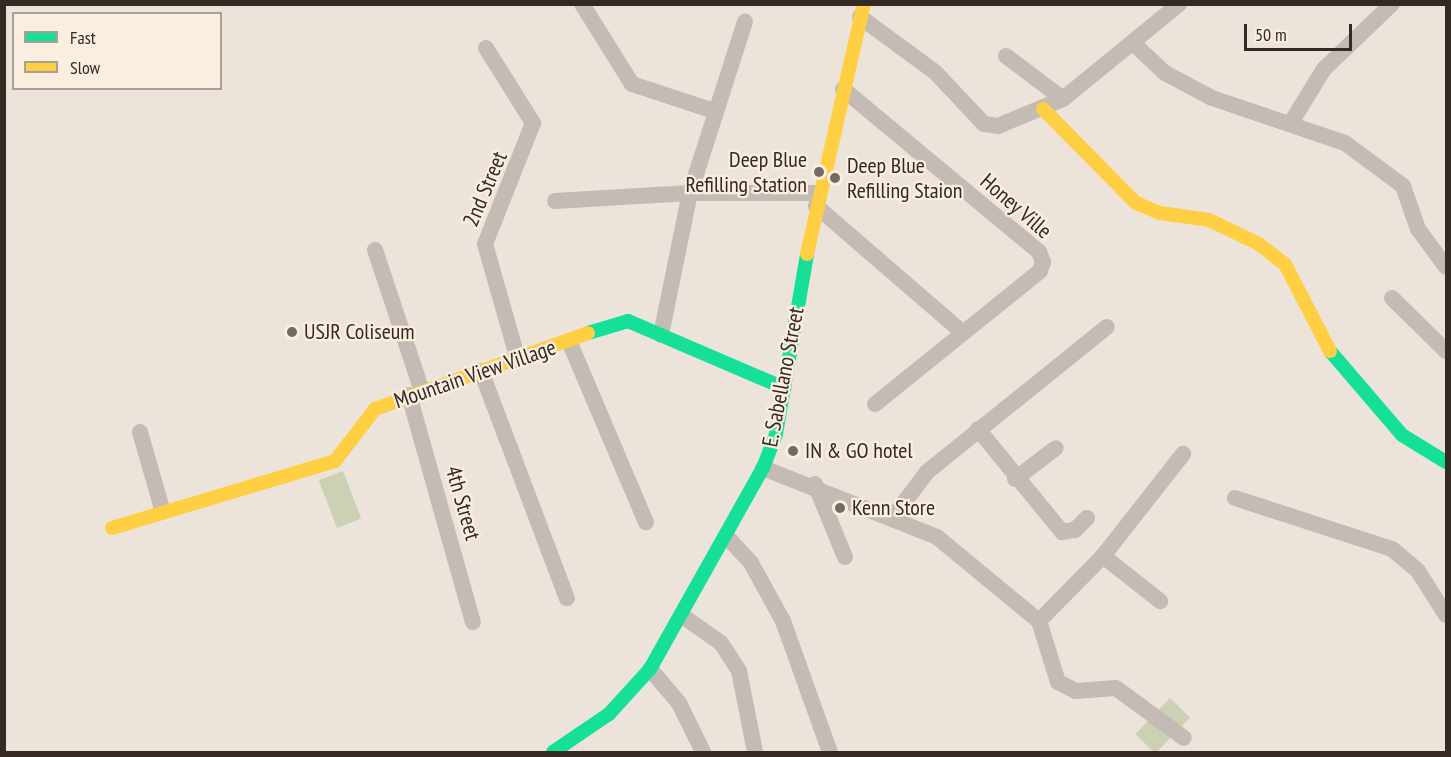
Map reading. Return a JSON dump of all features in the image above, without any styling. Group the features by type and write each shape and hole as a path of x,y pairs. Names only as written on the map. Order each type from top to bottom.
{"street":[{"path":"582,4 632,84 714,111"},
{"path":"862,11 935,72 984,124 998,126 1063,99 1179,4"},
{"path":"1292,122 1324,69 1392,4"},
{"name":"E. Sabellano Street","path":"553,753 609,714 650,669 684,617 728,538 763,468 784,388 817,200 862,11"},
{"path":"662,335 690,193 714,111 745,21"},
{"path":"1132,43 1165,73 1212,98 1292,122 1346,142 1403,186 1418,229 1446,267"},
{"name":"2nd Street","path":"486,48 533,123 485,244 518,360"},
{"path":"1006,56 1063,99"},
{"name":"Honey Ville","path":"843,89 1040,252 1040,271 875,404"},
{"path":"1043,109 1136,203 1160,213 1209,220 1259,244 1285,264 1319,337 1370,403 1402,435 1446,462"},
{"path":"555,201 690,193 817,200 963,333"},
{"name":"4th Street","path":"375,250 415,393 473,622"},
{"path":"1392,298 1446,351"},
{"name":"Mountain View Village","path":"112,528 335,461 375,409 415,393 628,321 784,388"},
{"path":"892,517 927,472 1107,327"},
{"path":"569,341 646,522"},
{"path":"481,371 567,598"},
{"path":"978,429 1015,479 1062,532 1074,530 1087,518"},
{"path":"140,432 163,512"},
{"path":"1015,479 1056,448"},
{"path":"1039,621 1103,556 1183,454"},
{"path":"763,468 815,484 937,537 1039,621 1058,682 1076,691 1116,688 1184,738"},
{"path":"815,484 845,557"},
{"path":"1234,498 1392,549 1418,571 1446,615"},
{"path":"728,538 751,563 783,621 830,753"},
{"path":"1103,556 1160,601"},
{"path":"684,617 722,644 739,671 755,753"},
{"path":"650,669 679,703 703,753"}],"green space":[{"path":"343,471 361,519 337,528 319,480"},
{"path":"1170,698 1190,717 1157,752 1154,752 1135,734"}],"traffic: fast":[{"path":"553,752 609,714 650,669 763,468 776,434 807,254"},
{"path":"588,333 628,321 784,388"},
{"path":"1330,351 1402,435 1446,462"}],"traffic: slow":[{"path":"807,254 864,4"},
{"path":"1043,109 1136,203 1160,213 1209,220 1259,244 1285,264 1330,351"},
{"path":"112,528 335,461 375,409 588,333"}],"place":[{"name":"Deep Blue Refilling Station","path":"819,172"},
{"name":"Deep Blue Refilling Staion","path":"835,178"},
{"name":"USJR Coliseum","path":"292,332"},
{"name":"IN & GO hotel","path":"793,451"},
{"name":"Kenn Store","path":"840,508"}]}
